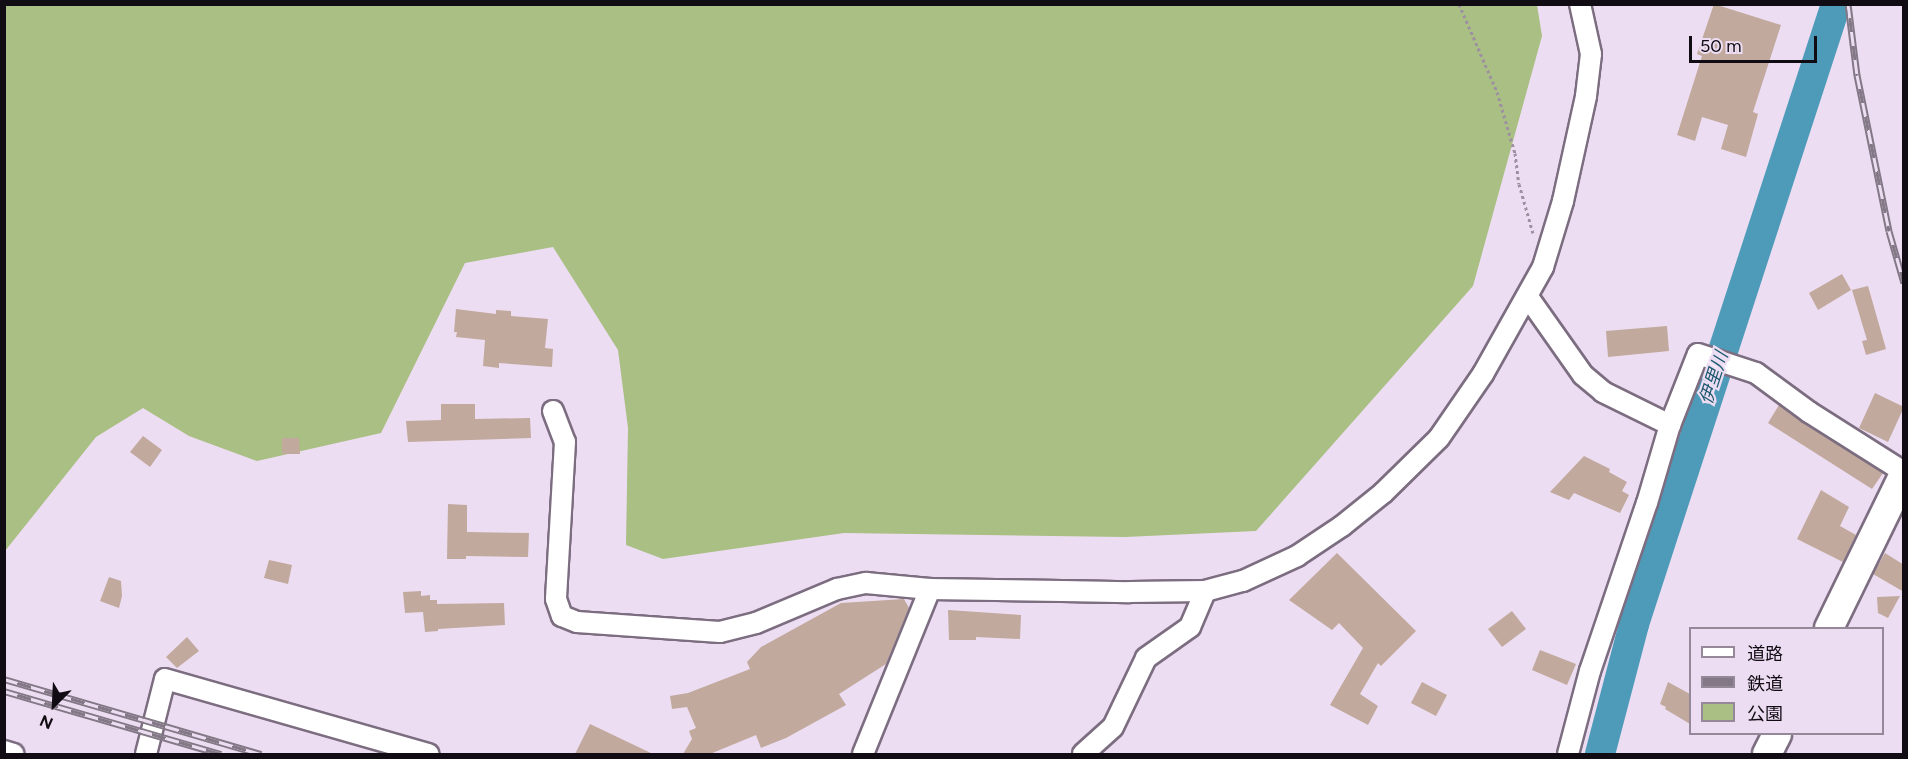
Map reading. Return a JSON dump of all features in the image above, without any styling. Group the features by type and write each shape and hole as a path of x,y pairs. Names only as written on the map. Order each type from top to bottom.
{"main road":[{"path":"1830,627 1896,513 1904,473"},
{"path":"1767,754 1776,735"}],"street":[{"path":"553,411 565,442 556,599 562,616 577,622 720,632 756,623 837,590 866,583 930,589 1205,591 1243,581 1298,556 1342,526 1383,493 1439,438 1483,374 1528,297 1543,267 1563,201 1586,96 1591,54 1580,4"},
{"path":"1528,297 1583,375 1603,392 1670,425"},
{"path":"1568,754 1590,671 1647,503 1670,425 1698,354 1756,373 1809,412 1904,473"},
{"path":"863,754 930,589"},
{"path":"1083,754 1113,727 1146,658 1190,627 1205,591"},
{"path":"146,754 165,679 429,754"},
{"path":"4,750 14,754"}],"path":[{"path":"1459,4 1497,93 1515,153 1519,184 1543,267"}],"green space":[{"path":"5,5 1537,5 1542,36 1473,286 1256,531 1125,537 844,533 663,559 626,545 628,428 618,350 553,247 465,263 381,433 257,461 189,436 143,408 96,437 5,551"}],"building":[{"path":"1714,4 1781,25 1753,112 1758,114 1746,157 1721,149 1728,125 1702,117 1695,141 1677,135 1702,56 1697,54"},
{"path":"1842,274 1851,290 1818,310 1809,293"},
{"path":"1868,286 1886,349 1866,355 1862,341 1867,340 1852,290"},
{"path":"456,309 496,314 496,310 511,311 511,316 548,319 545,348 553,349 552,367 499,363 499,368 483,366 485,340 456,337 457,332 454,332"},
{"path":"1667,326 1669,351 1608,357 1606,331"},
{"path":"1875,393 1904,407 1888,442 1859,428"},
{"path":"441,404 475,404 475,419 530,418 531,438 408,442 406,421 441,420"},
{"path":"1779,405 1883,473 1872,489 1768,423"},
{"path":"143,436 162,450 150,467 130,452"},
{"path":"282,438 299,438 300,454 282,454"},
{"path":"1584,456 1610,469 1609,472 1627,482 1622,491 1629,495 1620,513 1574,493 1569,500 1550,492"},
{"path":"1821,490 1849,507 1840,526 1856,535 1843,562 1797,539"},
{"path":"448,504 467,505 467,532 529,533 528,557 466,556 466,559 447,559"},
{"path":"1337,553 1416,631 1381,666 1378,663 1360,694 1378,706 1368,725 1330,705 1363,648 1339,623 1332,630 1289,600"},
{"path":"1885,553 1904,565 1904,592 1873,574"},
{"path":"269,560 292,565 288,584 264,578"},
{"path":"109,577 121,581 122,596 119,608 100,601"},
{"path":"421,591 421,596 430,595 430,600 437,600 437,604 504,603 505,625 438,629 438,631 425,632 423,612 405,613 403,592"},
{"path":"1900,596 1888,618 1878,613 1877,597"},
{"path":"904,599 909,608 886,664 839,694 846,705 786,738 761,748 756,735 710,754 683,754 692,739 689,731 696,728 687,707 672,709 670,696 688,693 750,669 747,662 761,647 841,603"},
{"path":"948,610 1021,615 1020,639 976,637 976,640 949,640"},
{"path":"1512,611 1526,629 1502,647 1488,629"},
{"path":"187,637 199,651 177,668 166,657"},
{"path":"1540,650 1576,664 1567,685 1532,670"},
{"path":"1422,682 1447,695 1436,716 1411,703"},
{"path":"1668,682 1689,693 1689,723 1665,709 1666,707 1660,704"},
{"path":"590,724 653,754 575,754"}],"waterway":[{"name":"伊里川","path":"1600,754 1634,624 1836,4"}],"railway":[{"path":"1848,4 1857,75 1889,231 1904,283"},
{"path":"4,679 261,754"},
{"path":"4,691 221,754"}]}
